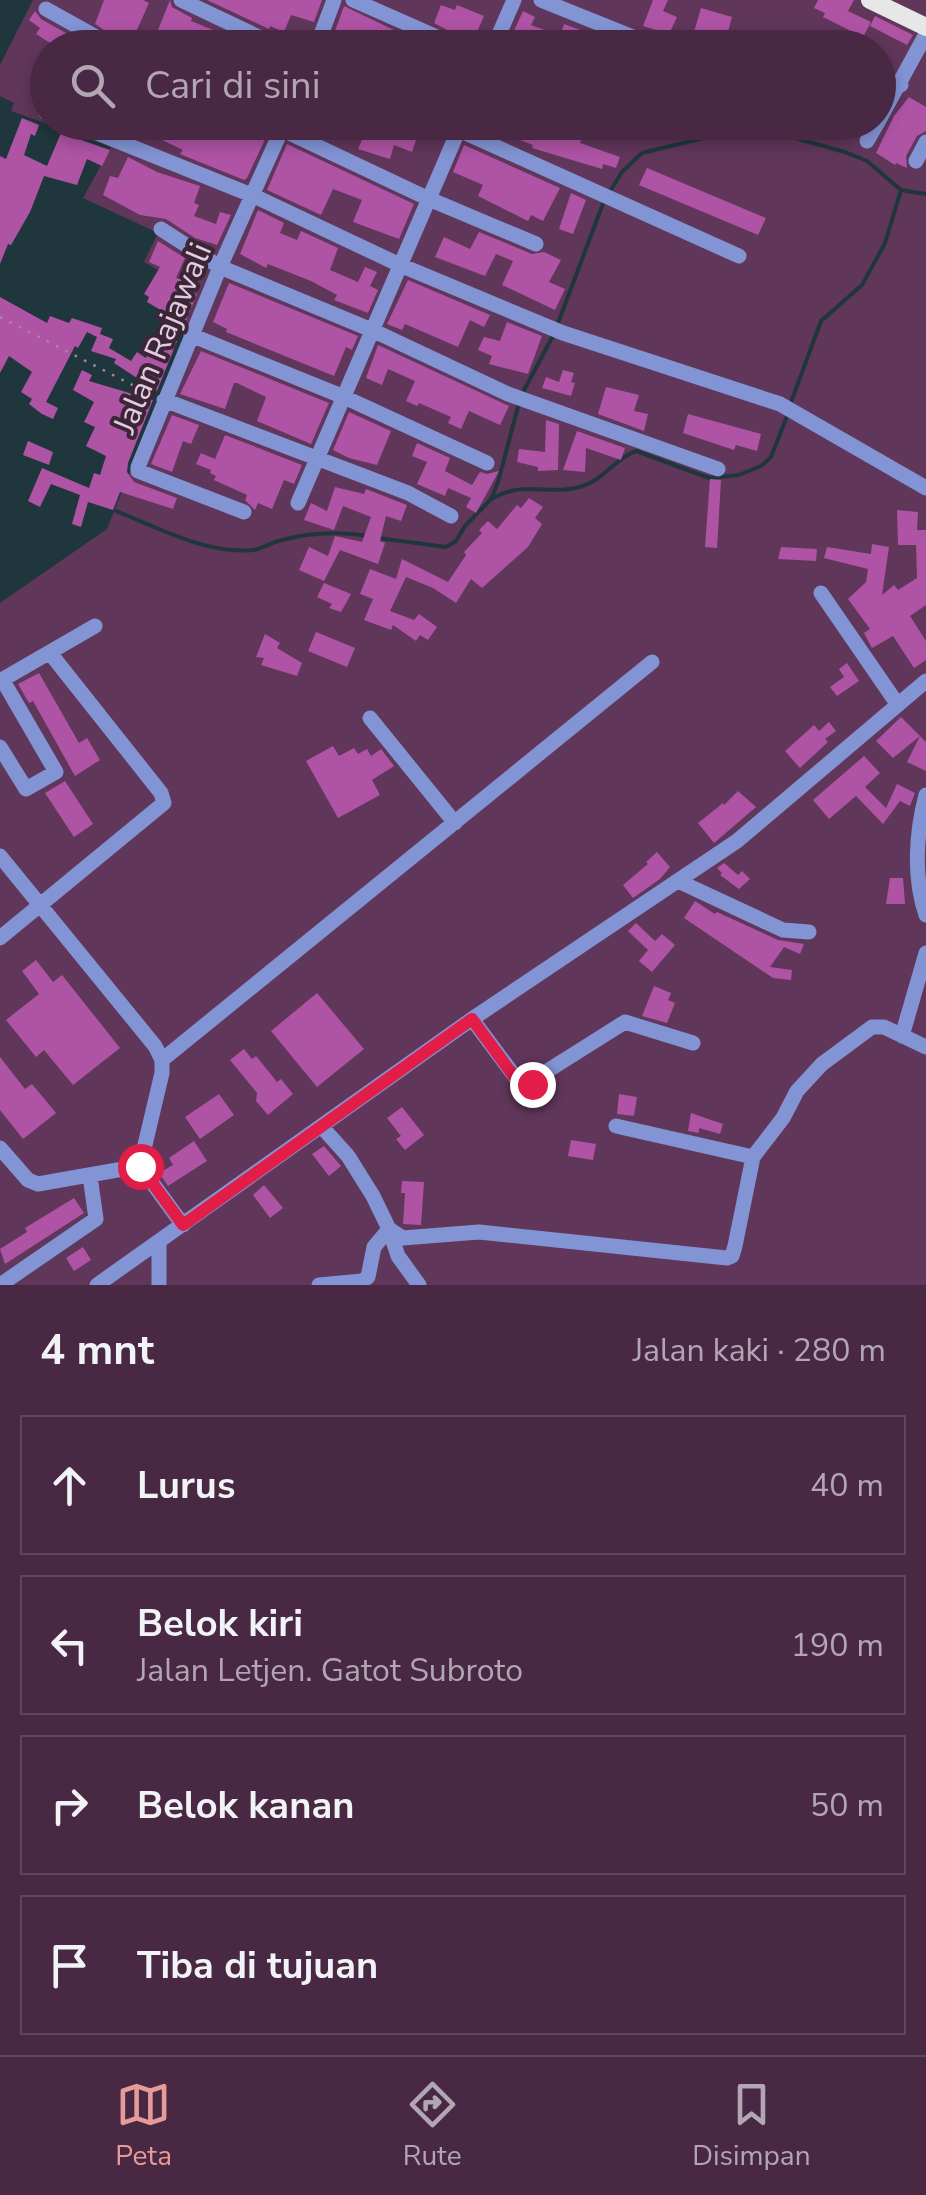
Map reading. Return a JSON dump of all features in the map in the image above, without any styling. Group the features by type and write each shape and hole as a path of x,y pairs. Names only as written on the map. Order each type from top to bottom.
{"main road":[{"path":"870,0 926,30"}],"street":[{"path":"182,0 244,30"},
{"path":"323,30 334,0"},
{"path":"352,0 421,30"},
{"path":"501,30 514,0"},
{"path":"541,0 615,30"},
{"path":"46,9 84,30"},
{"path":"896,93 926,30"},
{"path":"896,83 901,85"},
{"path":"115,140 254,196 400,265 564,333 780,404 921,484 926,466"},
{"name":"Jalan Rajawali","path":"244,512 138,471 162,399 254,196 272,140"},
{"path":"308,140 429,199 536,244"},
{"path":"298,503 454,140"},
{"path":"487,140 739,256"},
{"path":"916,161 926,142"},
{"path":"161,229 220,267 374,331 508,394 718,469"},
{"path":"191,335 344,397 487,463"},
{"path":"162,399 408,493 451,516"},
{"path":"821,593 898,705"},
{"path":"0,747 26,789 56,772 1,680 95,626"},
{"path":"0,938 164,803 161,793 50,652"},
{"path":"162,1060 652,662"},
{"path":"97,1285 472,1019 738,841 926,681"},
{"path":"370,718 455,823"},
{"path":"926,795 918,848 921,900 926,915"},
{"path":"0,856 155,1046 162,1060 140,1166 183,1225"},
{"path":"678,881 784,930 808,932"},
{"path":"902,1036 926,953"},
{"path":"472,1019 518,1082 525,1085 625,1022 694,1042"},
{"path":"389,1228 403,1238 479,1232 727,1258 732,1256 735,1246 752,1156 782,1118 796,1091 822,1064 872,1027 884,1027 926,1047"},
{"path":"321,1126 348,1156 374,1196 398,1256 419,1285"},
{"path":"616,1126 752,1156"},
{"path":"0,1148 28,1180 38,1184 140,1166"},
{"path":"0,1285 96,1219 90,1176"},
{"path":"320,1285 368,1277 374,1247 389,1228"},
{"path":"160,1241 160,1285"}],"path":[{"path":"0,318 162,399"}],"shaded area":[{"path":"0,0 33,0 0,65"},
{"path":"0,96 14,103 11,111 30,118 30,140 92,140 111,147 83,198 158,233 144,262 180,282 178,327 186,332 107,529 0,603"}],"building":[{"path":"104,0 149,3 137,30 104,30 95,24"},
{"path":"170,0 172,7 192,18 191,21 213,30 158,30"},
{"path":"207,0 322,0 314,22 291,15 285,30 270,26 269,29"},
{"path":"653,0 668,0 663,11 677,17 671,30 643,26"},
{"path":"818,0 854,0 848,11 871,22 867,30 849,30 814,8"},
{"path":"441,5 455,10 457,5 484,16 478,30 447,30 434,23"},
{"path":"344,6 394,30 335,30"},
{"path":"701,8 732,17 728,30 695,30"},
{"path":"35,11 60,30 39,30 29,20"},
{"path":"523,11 535,17 531,25 544,30 514,30"},
{"path":"875,16 913,35 907,45 896,39 896,30 870,26"},
{"path":"909,97 926,107 926,131 917,136 906,156 907,168 876,153 882,140 896,140 896,113"},
{"path":"22,118 30,121 24,155 47,166 58,140 81,140 110,150 102,166 87,159 77,185 44,176 30,212 11,245 8,244 0,264 0,156 6,159"},
{"path":"162,140 265,140 244,180 180,154 183,150"},
{"path":"362,140 416,140 412,152 394,145 390,159 358,149"},
{"path":"520,140 581,140 580,143 620,157 616,168 603,164 602,169 532,148 533,145"},
{"path":"287,144 414,204 399,239 353,222 362,200 333,189 321,215 267,190"},
{"path":"464,145 560,188 543,221 531,215 528,221 478,196 483,185 453,172"},
{"path":"128,157 157,172 200,186 194,216 216,224 220,212 231,215 217,245 195,238 166,219 140,215 103,195 110,176 118,178"},
{"path":"647,168 766,218 758,235 639,185"},
{"path":"571,193 586,200 573,234 559,229"},
{"path":"258,210 284,223 280,233 297,240 301,231 338,248 330,270 358,282 365,267 377,272 370,286 378,290 368,313 334,300 337,295 311,281 268,264 266,268 240,254"},
{"path":"479,232 532,254 544,252 561,260 549,282 565,289 555,310 502,285 513,261 496,254 485,276 435,257 444,237 470,249"},
{"path":"158,241 185,258 176,278 196,283 193,293 197,294 186,321 182,319 178,327 161,318 164,312 147,302 149,297 144,294 160,267 149,262"},
{"path":"408,280 490,315 484,327 470,320 458,347 405,324 402,330 387,324"},
{"path":"229,283 358,336 352,350 346,347 334,376 226,332 213,322"},
{"path":"0,297 47,323 50,316 69,323 72,318 102,328 100,334 113,339 109,348 131,361 137,352 146,358 151,348 163,353 170,338 177,341 157,391 114,363 116,359 91,351 97,337 87,332 78,348 75,346 46,402 58,408 53,419 42,414 29,404 32,399 21,392 32,372 9,356 0,373"},
{"path":"507,322 542,336 528,374 489,364 492,356 478,350 484,337 500,341"},
{"path":"378,345 509,406 500,425 469,411 461,429 448,423 451,417 406,401 415,381 388,369 382,385 366,378"},
{"path":"201,351 329,403 311,444 257,421 266,397 237,383 225,409 180,394"},
{"path":"82,370 92,375 89,381 153,400 127,472 134,482 177,498 173,509 120,492 113,510 88,502 81,527 72,524 80,495 51,484 40,507 28,501 42,468 89,488 94,473 100,475 106,456 86,446 95,427 84,422 94,402 73,390"},
{"path":"563,370 574,373 571,396 542,388 546,377 559,382"},
{"path":"606,387 639,395 634,411 648,414 644,431 598,414"},
{"path":"349,412 391,431 377,465 333,450"},
{"path":"688,414 761,434 757,451 736,445 734,450 683,433"},
{"path":"172,415 199,425 191,444 183,441 172,472 151,464"},
{"path":"546,420 559,424 558,470 538,471 538,467 517,462 519,449 545,452"},
{"path":"577,431 625,448 621,460 586,448 585,472 563,470"},
{"path":"225,435 302,465 294,484 284,480 272,509 258,503 255,510 245,500 247,495 214,480 216,476 211,470 196,464 201,453 215,459"},
{"path":"28,441 53,452 49,465 23,455"},
{"path":"417,443 450,458 445,471 472,485 480,472 499,471 476,513 466,507 471,498 448,488 445,496 417,484 427,462 412,456"},
{"path":"710,479 721,480 717,548 705,547"},
{"path":"335,487 364,494 366,489 407,505 401,521 386,516 380,541 385,543 378,564 340,550 324,581 299,570 309,547 328,556 335,536 362,542 371,517 343,506 334,530 304,520 311,503 327,511"},
{"path":"529,498 543,507 535,518 542,524 528,547 482,588 471,579 456,603 406,577 390,611 414,620 419,614 437,627 428,640 420,635 416,641 393,625 391,630 364,620 373,599 360,594 370,569 396,579 402,559 448,582 466,555 464,552 482,533 479,530 488,521 497,529 517,505 521,508"},
{"path":"897,510 918,512 917,530 926,530 926,605 910,616 926,641 926,660 914,668 893,636 872,648 864,633 870,629 848,599 866,582 868,569 824,558 827,547 871,554 872,544 889,547 882,595 894,585 898,590 917,578 916,545 898,545"},
{"path":"781,547 817,549 816,561 778,559"},
{"path":"324,583 351,594 341,612 317,597"},
{"path":"316,632 355,648 347,667 308,651"},
{"path":"265,634 280,643 277,648 302,663 297,676 261,665 264,658 256,657"},
{"path":"847,663 859,681 837,696 830,687 844,677 839,669"},
{"path":"39,673 79,743 87,738 100,760 75,776 33,701 29,703 18,684"},
{"path":"901,717 920,736 893,758 876,741"},
{"path":"829,722 836,731 800,768 785,751 814,725 819,731"},
{"path":"920,736 926,742 926,771 907,762"},
{"path":"333,746 339,756 354,748 358,754 367,749 371,756 381,749 394,766 372,780 380,795 338,818 306,761"},
{"path":"864,756 880,773 865,787 886,808 897,784 915,793 910,806 900,801 883,824 856,796 829,819 813,800"},
{"path":"65,781 93,824 74,837 45,793"},
{"path":"738,791 756,807 714,843 698,823"},
{"path":"657,852 670,867 633,898 623,885"},
{"path":"724,863 750,879 739,889 720,875 717,868"},
{"path":"890,878 903,878 905,904 886,904"},
{"path":"695,901 715,914 778,940 804,944 800,954 784,947 770,967 792,970 791,980 773,978 684,918"},
{"path":"636,923 655,941 662,934 675,945 652,972 639,961 648,950 628,931"},
{"path":"36,960 53,982 62,975 120,1048 73,1085 44,1050 36,1057 6,1020 39,994 22,971"},
{"path":"654,986 671,993 668,1000 675,1003 667,1023 642,1016"},
{"path":"317,993 364,1049 317,1087 271,1031"},
{"path":"244,1049 293,1094 268,1115 256,1101 257,1093 230,1060"},
{"path":"0,1057 25,1089 32,1084 56,1113 23,1139 0,1110"},
{"path":"219,1094 234,1115 200,1139 185,1117"},
{"path":"619,1094 637,1097 634,1116 617,1114"},
{"path":"402,1107 424,1135 405,1150 396,1139 401,1136 387,1118"},
{"path":"691,1113 723,1124 720,1134 699,1128 699,1133 688,1131"},
{"path":"571,1140 596,1144 593,1160 568,1156"},
{"path":"194,1141 207,1161 168,1186 159,1173 173,1165 169,1158"},
{"path":"324,1146 341,1166 329,1176 312,1154"},
{"path":"402,1181 424,1182 421,1225 403,1224"},
{"path":"264,1185 283,1208 270,1218 253,1195"},
{"path":"74,1198 84,1213 5,1264 0,1249 27,1232 25,1228"},
{"path":"83,1247 91,1260 74,1271 66,1258"}],"waterway":[{"path":"609,193 622,172 642,153 695,140"},
{"path":"802,140 867,161 901,190 926,194"},
{"path":"791,402 821,321 862,285 885,243 901,190"},
{"path":"558,323 604,201"},
{"path":"522,394 555,332"},
{"path":"378,538 446,547 456,541 491,499 519,403"},
{"path":"491,499 515,490 583,486 636,451 709,478 739,475 771,457 787,416"},
{"path":"116,511 183,538 236,550 310,535 369,536"}],"route":[{"path":"140,1166 183,1225 472,1019 518,1082 532,1084"}]}
